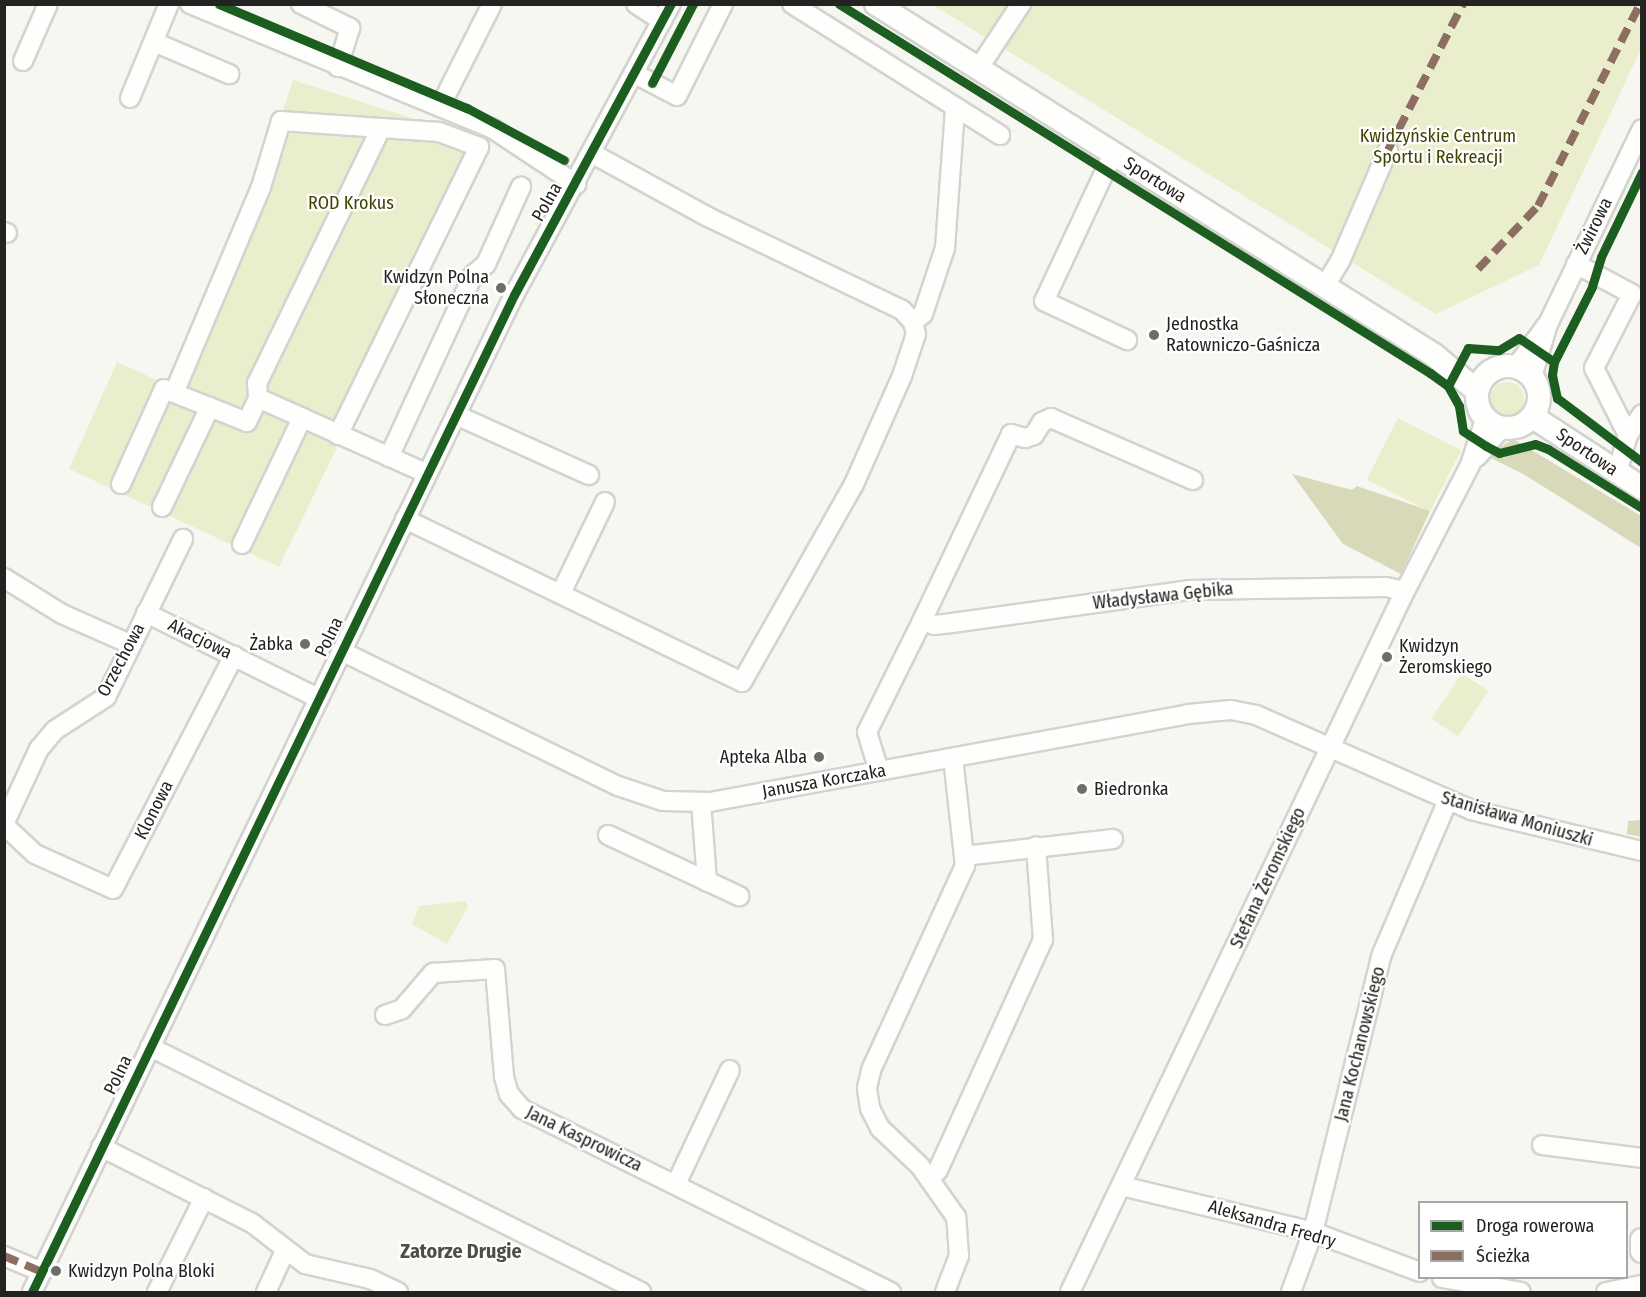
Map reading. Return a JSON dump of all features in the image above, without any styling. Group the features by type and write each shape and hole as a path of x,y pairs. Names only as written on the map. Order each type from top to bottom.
{"main road":[{"name":"Sportowa","path":"876,4 1434,355 1483,382"},
{"path":"1507,365 1524,372 1539,397 1533,417 1518,427 1493,424 1476,401 1483,382 1507,365"},
{"name":"Sportowa","path":"1533,417 1641,488"},
{"path":"1641,1240 1641,1251"},
{"path":"1641,1286 1641,1293"}],"street":[{"path":"23,61 48,4"},
{"path":"130,98 169,4"},
{"path":"190,4 493,129 576,184"},
{"path":"301,4 350,28 338,67"},
{"path":"440,107 492,4"},
{"name":"Polna","path":"32,1293 426,473 531,264 635,74 650,13 671,4"},
{"path":"635,74 677,96 723,4"},
{"path":"792,4 955,110 1000,135"},
{"path":"978,69 1021,4"},
{"path":"154,42 229,74"},
{"path":"913,322 922,314 945,248 955,110"},
{"path":"174,393 261,187 281,122 438,132 479,147 338,435"},
{"path":"121,484 164,389 247,422 258,398 257,383 381,128"},
{"name":"Żwirowa","path":"1524,372 1641,129"},
{"path":"1324,286 1341,259 1388,150"},
{"path":"405,519 742,682 854,484 902,376 916,334 913,322 902,309 708,217 592,154"},
{"path":"1113,154 1044,301 1127,340"},
{"path":"389,457 395,437 469,284 486,264 521,187"},
{"path":"1576,264 1637,297 1594,368 1628,435"},
{"path":"258,398 426,473"},
{"path":"162,507 210,407"},
{"path":"1617,473 1628,435 1641,414"},
{"path":"456,415 589,475"},
{"path":"242,544 302,418"},
{"path":"879,771 867,732 1011,434 1025,438 1034,435 1042,422 1051,418 1193,480"},
{"name":"Stefana Żeromskiego","path":"1070,1293 1405,591 1493,424"},
{"path":"561,593 605,502"},
{"name":"Orzechowa","path":"4,825 39,749 55,730 106,697 183,539"},
{"path":"4,578 62,614 130,644"},
{"name":"Władysława Gębika","path":"922,621 934,625 1189,590 1386,587 1405,591"},
{"name":"Akacjowa","path":"146,613 318,698"},
{"name":"Janusza Korczaka","path":"341,651 632,792 663,801 701,802 1222,710 1256,714 1329,749"},
{"name":"Klonowa","path":"4,825 35,854 113,889 234,656"},
{"name":"Stanisława Moniuszki","path":"1329,749 1447,802 1567,836 1641,851"},
{"path":"945,1293 957,1263 959,1233 949,1203 930,1179 876,1123 868,1100 868,1082 965,866 953,758"},
{"path":"701,802 707,882"},
{"name":"Jana Kochanowskiego","path":"1291,1293 1313,1232 1373,981 1401,902 1447,802"},
{"path":"608,835 740,896"},
{"path":"964,856 1113,838"},
{"path":"930,1179 938,1170 1043,940 1036,846"},
{"name":"Jana Kasprowicza","path":"385,1015 402,1009 433,973 495,969 504,1077 515,1102 538,1119 676,1184 891,1293"},
{"path":"150,1047 641,1293"},
{"path":"676,1184 730,1070"},
{"path":"1542,1145 1641,1158"},
{"path":"101,1147 252,1223 285,1251 318,1269 370,1279 398,1293"},
{"name":"Aleksandra Fredry","path":"1122,1186 1313,1232 1418,1272"},
{"path":"158,1293 204,1198"},
{"path":"266,1293 285,1251"},
{"path":"4,1256 42,1272"},
{"path":"1447,1279 1521,1293"},
{"path":"1606,1293 1641,1286"}],"green space":[{"name":"Kwidzyńskie Centrum Sportu i Rekreacji","path":"933,5 1641,5 1641,49 1539,265 1436,314"},
{"name":"ROD Krokus","path":"293,80 424,122 483,146 279,567 69,469 117,362 172,387 258,186"},
{"path":"1507,382 1519,387 1524,399 1519,411 1507,416 1495,411 1490,399 1495,387"},
{"path":"1398,418 1461,450 1430,512 1367,479"},
{"path":"1513,439 1641,516 1641,548 1525,475 1487,456"},
{"path":"1292,474 1352,490 1357,486 1430,511 1401,574 1343,544"},
{"path":"1462,673 1489,691 1458,736 1431,719"},
{"path":"1641,820 1641,837 1627,834 1628,821"},
{"path":"466,901 468,907 447,944 412,924 419,906"}],"marked path":[{"path":"1388,150 1463,4"},
{"path":"1478,269 1538,206 1640,4"},
{"path":"4,1256 42,1272"}],"cycle path":[{"path":"219,4 467,108 564,160"},
{"path":"32,1292 514,295 671,4"},
{"path":"652,83 693,4"},
{"path":"839,4 1430,373 1448,386 1459,406 1463,431 1486,446 1499,453 1535,444 1548,449 1642,508"},
{"path":"1642,172 1601,257 1592,287 1554,362 1552,375 1557,398 1642,462"},
{"path":"1448,386 1468,348 1499,350 1519,338 1554,362"}],"place":[{"name":"Kwidzyn Polna Słoneczna","path":"501,288"},
{"name":"Jednostka Ratowniczo-Gaśnicza","path":"1154,335"},
{"name":"Żabka","path":"305,644"},
{"name":"Kwidzyn Żeromskiego","path":"1387,657"},
{"name":"Apteka Alba","path":"819,757"},
{"name":"Biedronka","path":"1082,789"},
{"name":"Kwidzyn Polna Bloki","path":"56,1271"}],"district":[{"name":"Zatorze Drugie","path":"461,1251"}]}
